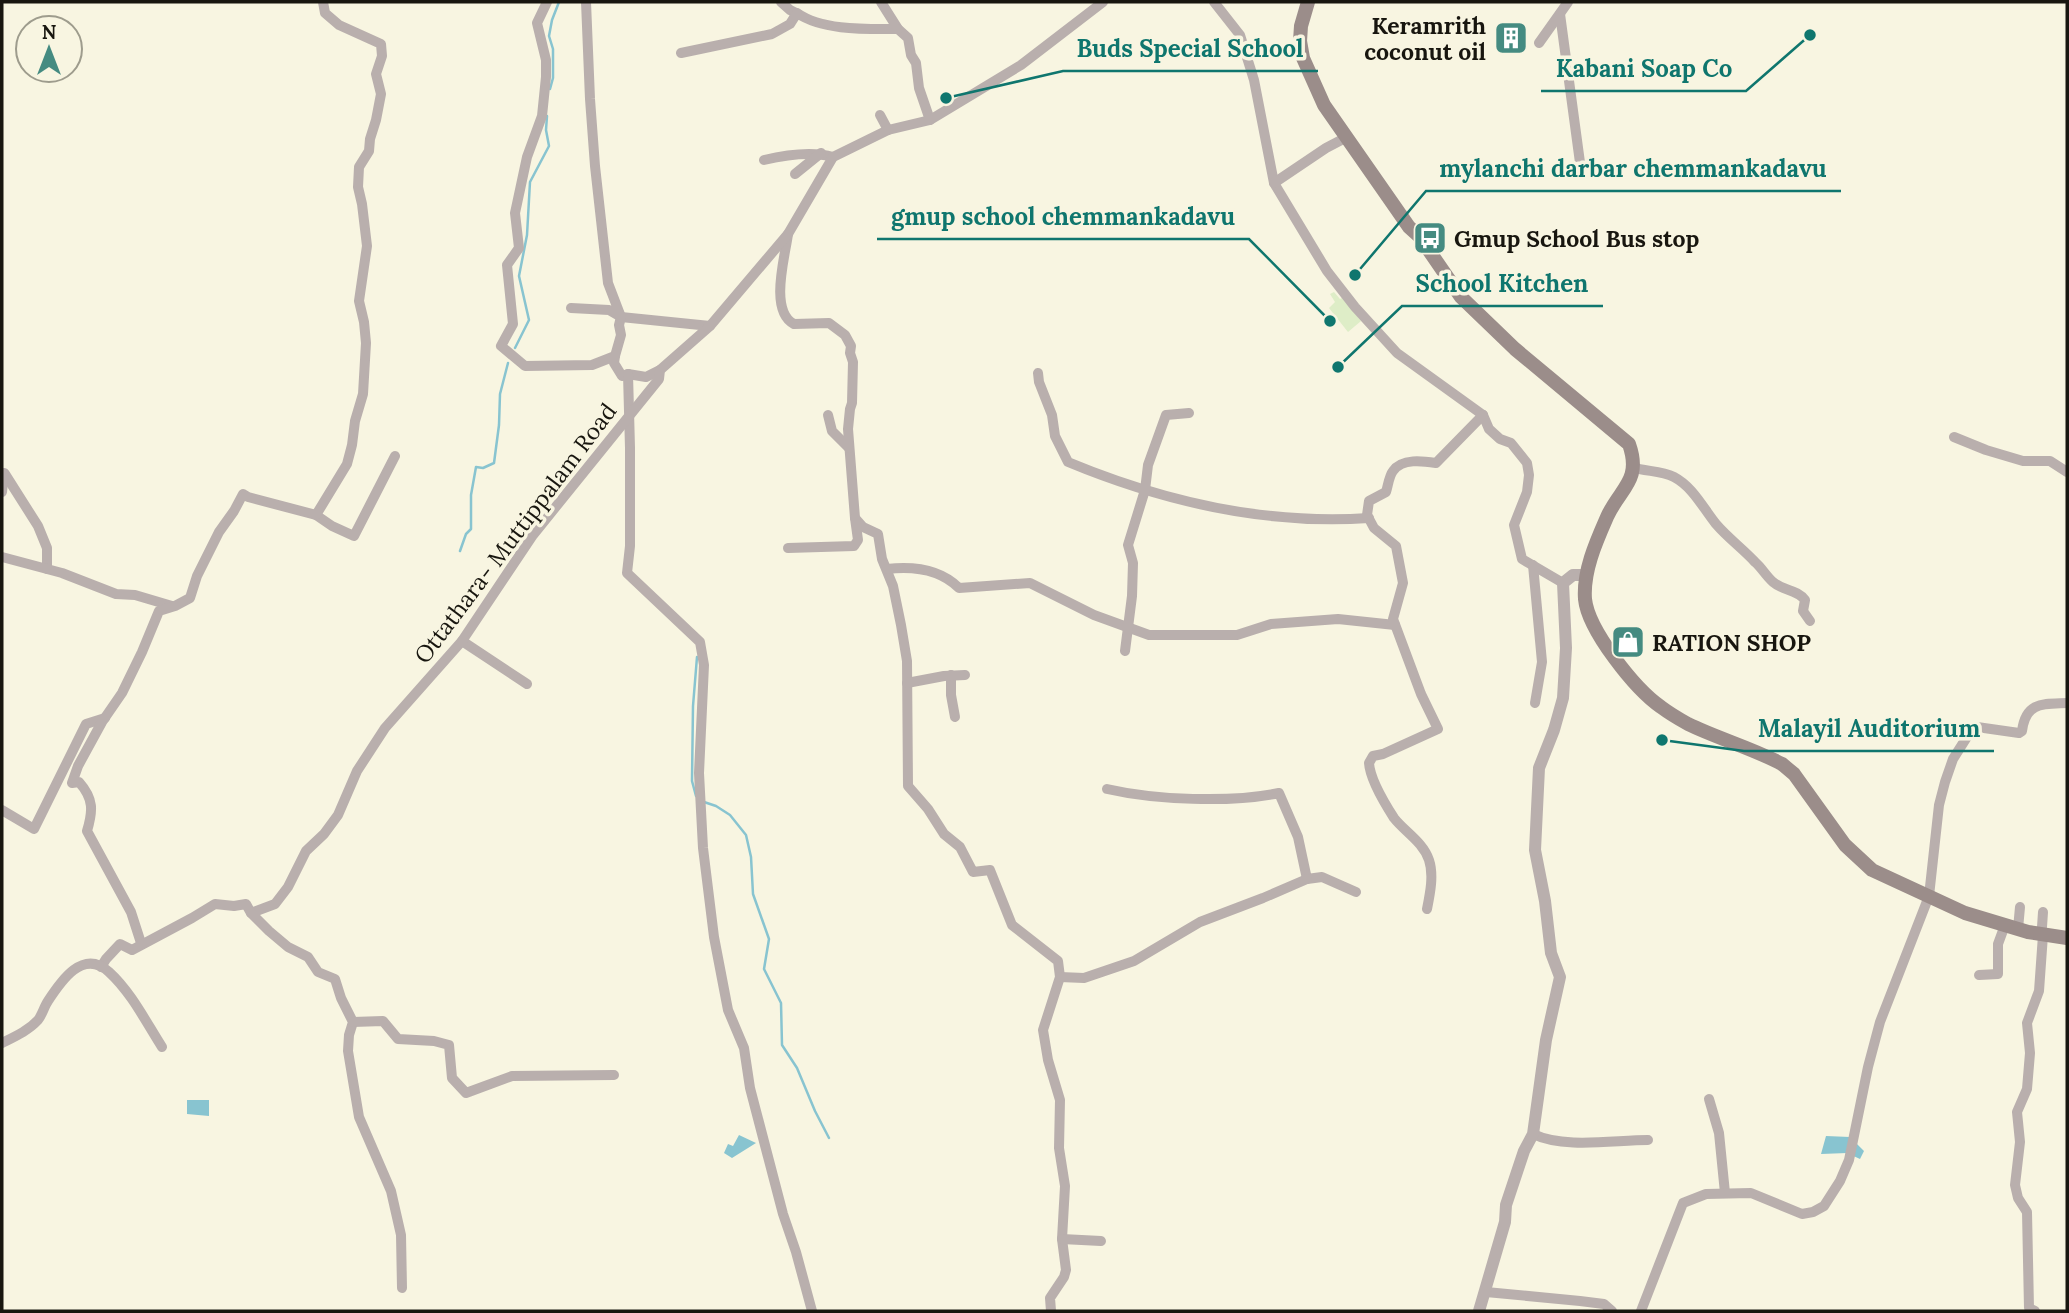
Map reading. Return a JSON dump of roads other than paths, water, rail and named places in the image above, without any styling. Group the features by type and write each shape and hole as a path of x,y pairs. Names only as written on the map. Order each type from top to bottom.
{"main road":[{"path":"1308,2 1300,41 1303,58 1324,105 1409,227 1419,236 1461,297 1537,368 1624,438 1632,452 1630,484 1611,510 1595,544 1587,575 1585,597 1595,630 1633,681 1660,707 1688,724 1782,764 1794,774 1845,845 1872,870 1965,913 2011,927 2067,938"}],"street":[{"path":"316,515 347,464 363,394 366,343 359,301 367,246 358,187 359,167 369,151 376,120 381,94 376,75 382,56 381,44 339,25 325,13 323,2"},
{"path":"547,2 537,23 546,60 542,116 527,157 515,213 519,248 507,265 513,324 501,346 525,366 592,365 615,356"},
{"path":"586,2 595,166 608,283 621,317 621,335 614,363 622,376 628,374 646,377 660,370"},
{"path":"781,2 807,20 856,30 898,29"},
{"path":"881,2 898,29 908,38 911,55 916,63 919,88 930,120"},
{"path":"764,160 821,153 833,157 888,130 930,120 1021,65 1102,2"},
{"path":"1214,2 1240,35 1254,80 1274,183 1327,271 1354,307 1397,353 1483,415 1489,429 1500,439 1511,443 1527,463 1527,492 1514,525 1522,559 1563,583"},
{"path":"1539,43 1568,2"},
{"path":"681,53 772,34 790,24 795,13"},
{"path":"1560,14 1581,170"},
{"path":"880,115 888,130"},
{"path":"1274,183 1347,137"},
{"path":"795,174 821,153"},
{"name":"Ottathara- Muttippalam Road","path":"251,913 275,904 298,870 306,851 324,834 338,814 348,789 385,728 461,641 533,535 659,379 660,370 710,326 788,234 833,157"},
{"path":"788,234 781,283 781,308 786,317 794,324 830,323 845,335 851,346 852,403 848,429 858,540 854,546 788,548"},
{"path":"571,308 609,310 621,317 710,326"},
{"path":"1038,373 1052,415 1055,436 1068,462 1166,497 1258,515 1332,521 1369,518"},
{"path":"628,374 630,547 627,573 700,642 704,665 699,773 702,848 714,937 728,1010 744,1048 750,1088 812,1311"},
{"path":"1125,651 1133,563 1128,545 1145,490 1148,466 1166,415 1189,413"},
{"path":"828,415 832,432 849,447"},
{"path":"1427,909 1432,886 1429,860 1415,838 1395,818 1372,778 1368,763 1373,756 1438,729 1421,694 1393,619 1403,583 1396,546 1374,528 1367,515 1369,501 1386,492 1396,467 1414,461 1436,463 1483,415"},
{"path":"1954,437 2023,461 2050,461 2067,472"},
{"path":"141,943 131,912 87,831 93,812 87,791 79,782 72,783 78,766 122,693 159,611 190,598 197,576 219,532 243,494 316,515 354,536 395,456"},
{"path":"1632,467 1660,471 1691,489 1718,527 1776,585 1799,593 1805,600 1803,611 1810,621"},
{"path":"2,492 3,472"},
{"path":"3,472 38,526 47,548 47,569"},
{"path":"855,518 863,527 878,534 882,559 901,625 907,661 908,786 928,809 944,834 960,847 973,872 990,870 1012,925 1058,961 1060,977 1043,1030 1048,1060 1060,1100 1059,1148 1065,1186 1062,1238 1066,1270 1050,1298 1051,1311"},
{"path":"2,557 47,569 116,594 175,606"},
{"path":"1533,565 1542,662 1535,703"},
{"path":"887,569 933,570 950,579 959,588 1030,583 1094,615 1149,635 1237,635 1271,624 1338,619 1395,625"},
{"path":"1563,583 1573,575 1587,575"},
{"path":"1479,1311 1505,1222 1506,1205 1533,1134 1546,1040 1560,977 1551,953 1535,850 1539,768 1563,698 1566,648 1563,583"},
{"path":"461,641 527,684"},
{"path":"907,683 965,675"},
{"path":"951,676 955,717"},
{"path":"1642,1311 1683,1203 1706,1194 1751,1194 1802,1214 1824,1206 1840,1181 1849,1160 1880,1022 1928,896 1939,805 1953,759 1972,729 1977,727 2019,733 2033,709 2048,702 2067,703"},
{"path":"2,810 34,829 86,724 105,718"},
{"path":"1107,789 1207,799 1254,799 1279,793 1298,837 1307,879"},
{"path":"1060,977 1084,978 1134,961 1200,922 1307,879 1322,877 1356,892"},
{"path":"101,967 120,944 132,950 215,904 246,904 251,913 288,947 308,957 318,972 335,979 353,1022 348,1051 359,1117 391,1191 401,1234 402,1288"},
{"path":"1979,975 1998,974 1998,944 2011,927 2020,907"},
{"path":"2035,1311 2029,1308 2027,1212 2018,1198 2015,1185 2020,1142 2017,1112 2027,1089 2030,1053 2027,1023 2039,990 2043,912"},
{"path":"2,1044 38,1020 73,968 91,963 108,970 127,992 162,1047"},
{"path":"353,1022 383,1021 398,1039 435,1041 449,1045 452,1078 467,1093 512,1076 614,1075"},
{"path":"1709,1099 1719,1133 1725,1194"},
{"path":"1533,1134 1545,1140 1577,1142 1648,1140"},
{"path":"1062,1238 1101,1241"},
{"path":"1486,1292 1604,1304 1612,1311"}],"water":[{"path":"187,1100 209,1100 209,1116 187,1114"},
{"path":"739,1135 756,1143 732,1158 724,1153 728,1144 733,1146"},
{"path":"1826,1136 1850,1137 1864,1151 1860,1159 1847,1153 1821,1154"}],"waterway":[{"path":"550,89 553,78 553,49 549,36 559,2"},
{"path":"515,348 529,320 519,276 527,235 530,182 549,146 547,116"},
{"path":"460,551 466,534 471,529 471,495 476,467 483,468 494,463 500,394 508,363"},
{"path":"696,796 692,781 697,657"},
{"path":"704,802 730,815 746,835 751,857 753,894 769,939 764,969 781,1003 782,1045 797,1068 829,1138"}],"place":[{"name":"Kabani Soap Co","path":"1810,35"},
{"name":"Keramrith coconut oil","path":"1511,38"},
{"name":"Buds Special School","path":"946,98"},
{"name":"Gmup School Bus stop","path":"1430,238"},
{"name":"mylanchi darbar chemmankadavu","path":"1355,275"},
{"name":"gmup school chemmankadavu","path":"1330,321"},
{"name":"School Kitchen","path":"1338,367"},
{"name":"RATION SHOP","path":"1628,642"},
{"name":"Malayil Auditorium","path":"1662,740"}]}
